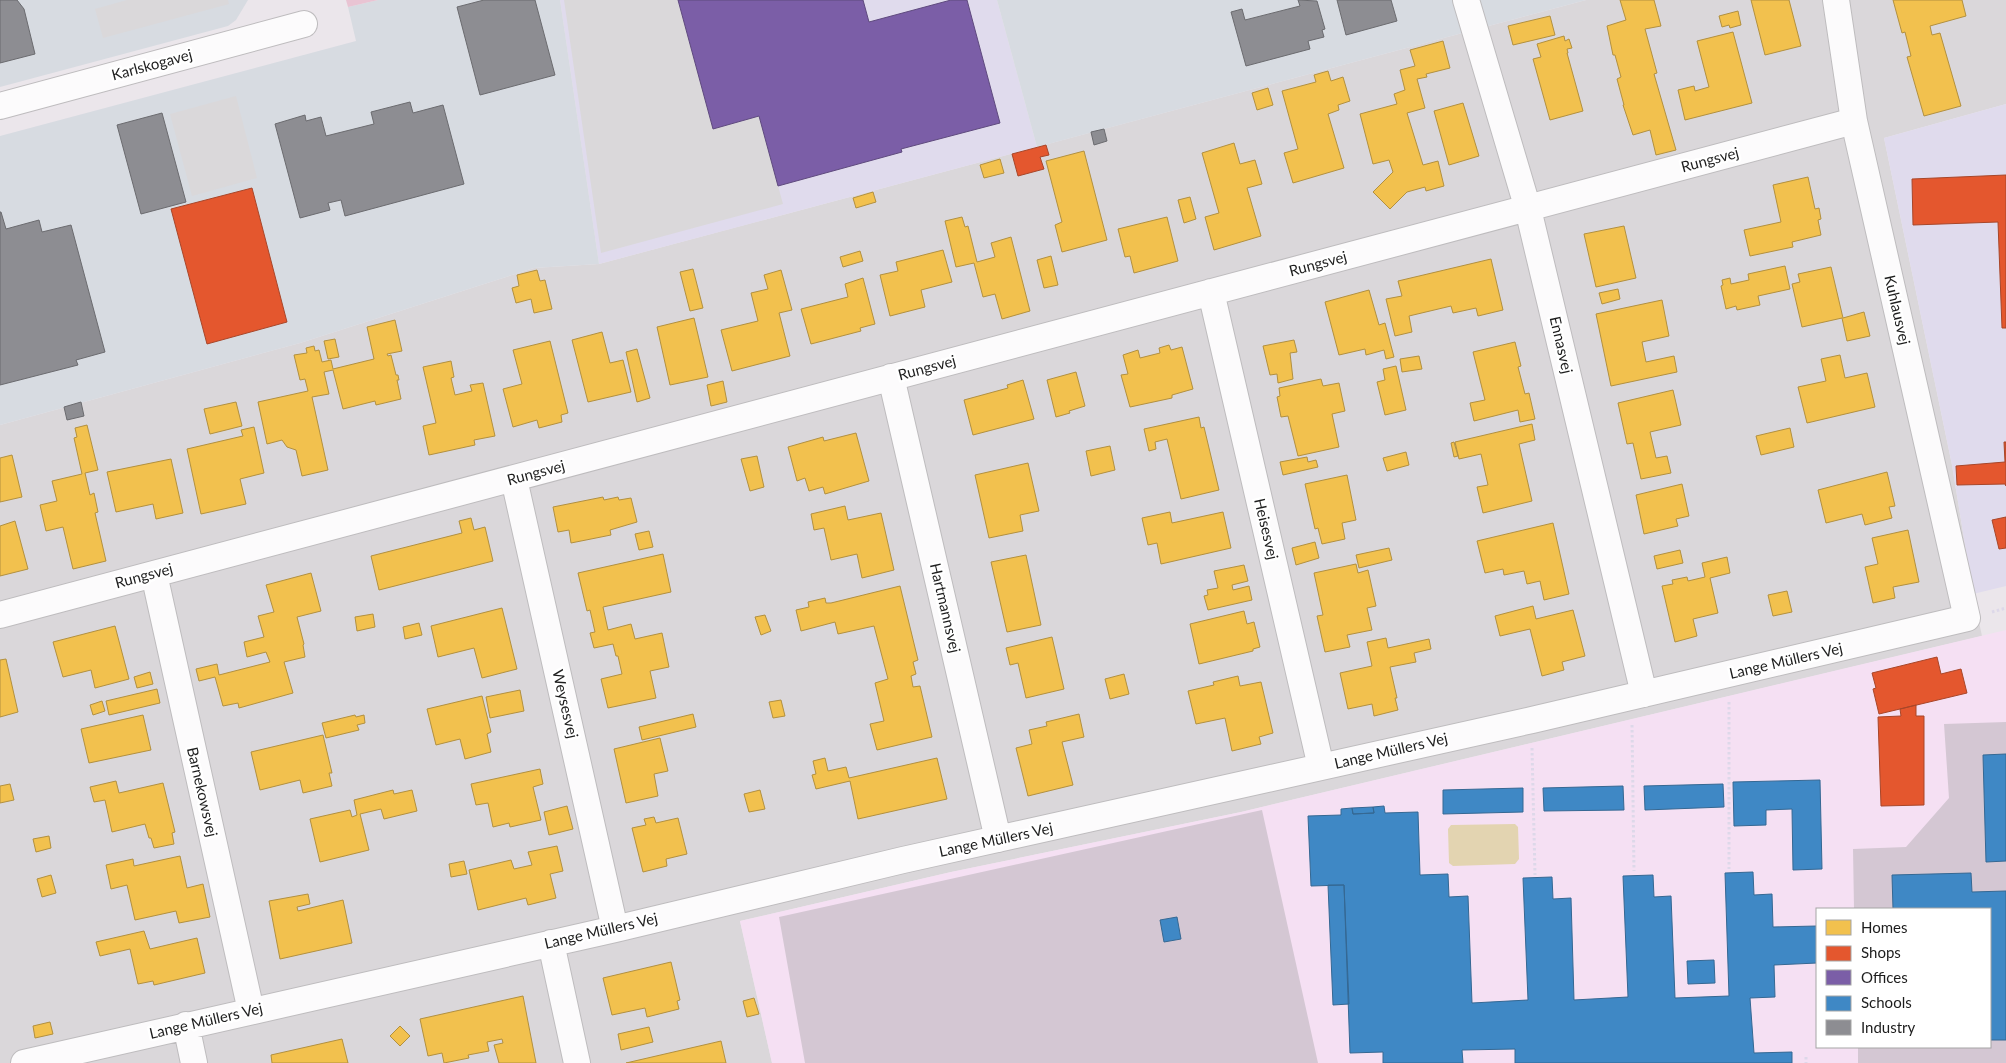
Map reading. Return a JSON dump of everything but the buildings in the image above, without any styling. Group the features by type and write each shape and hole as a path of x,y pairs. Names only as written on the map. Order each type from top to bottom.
{"street":[{"name":"Ennasvej","path":"1466,0 1528,208 1638,695"},
{"name":"Kuhlausvej","path":"1836,0 1854,121 1967,618"},
{"name":"Karlskogavej","path":"0,106 304,24"},
{"name":"Rungsvej","path":"0,615 1854,121"},
{"name":"Heisesvej","path":"1211,292 1321,767"},
{"name":"Hartmannsvej","path":"892,378 998,840"},
{"name":"Weysesvej","path":"514,479 615,929"},
{"name":"Barnekowsvej","path":"154,574 252,1011"},
{"name":"Lange Müllers Vej","path":"24,1063 1532,720 1967,618"},
{"path":"551,943 578,1063"},
{"path":"186,1025 194,1063"}],"path":[{"path":"1729,674 1729,869"},
{"path":"1634,871 1638,695"},
{"path":"1532,720 1535,875"},
{"path":"1806,1057 1806,1063"}],"shaded area":[{"path":"0,0 248,0 236,20 228,26 0,87"},
{"path":"127,0 228,0 229,4 103,38 95,9"},
{"path":"346,0 378,0 348,7"},
{"path":"378,0 560,0 599,264 534,268 300,343 0,425 0,136 356,41 348,7"},
{"path":"560,0 997,0 1037,147 599,264"},
{"path":"564,0 678,0 714,129 759,116 783,204 601,253"},
{"path":"997,0 1586,0 1037,147"},
{"path":"1586,0 2006,0 2006,104 1884,138 1952,465 1973,594 1982,636 1241,812 951,872 740,921 772,1063 0,1063 0,425 300,343 534,268 599,264"},
{"path":"236,96 257,178 192,196 170,114"},
{"path":"2006,104 2006,586 1973,594 1952,465 1884,138"},
{"path":"2006,630 2006,1063 772,1063 740,921 951,872 1241,812"},
{"path":"2006,722 2006,1063 1858,1063 1858,1048 1991,1048 1991,908 1854,908 1853,849 1906,847 1949,798 1944,724"},
{"path":"1262,810 1318,1063 805,1063 779,917"},
{"path":"1515,824 1518,827 1519,859 1515,864 1453,866 1449,863 1448,829 1451,825"}]}
